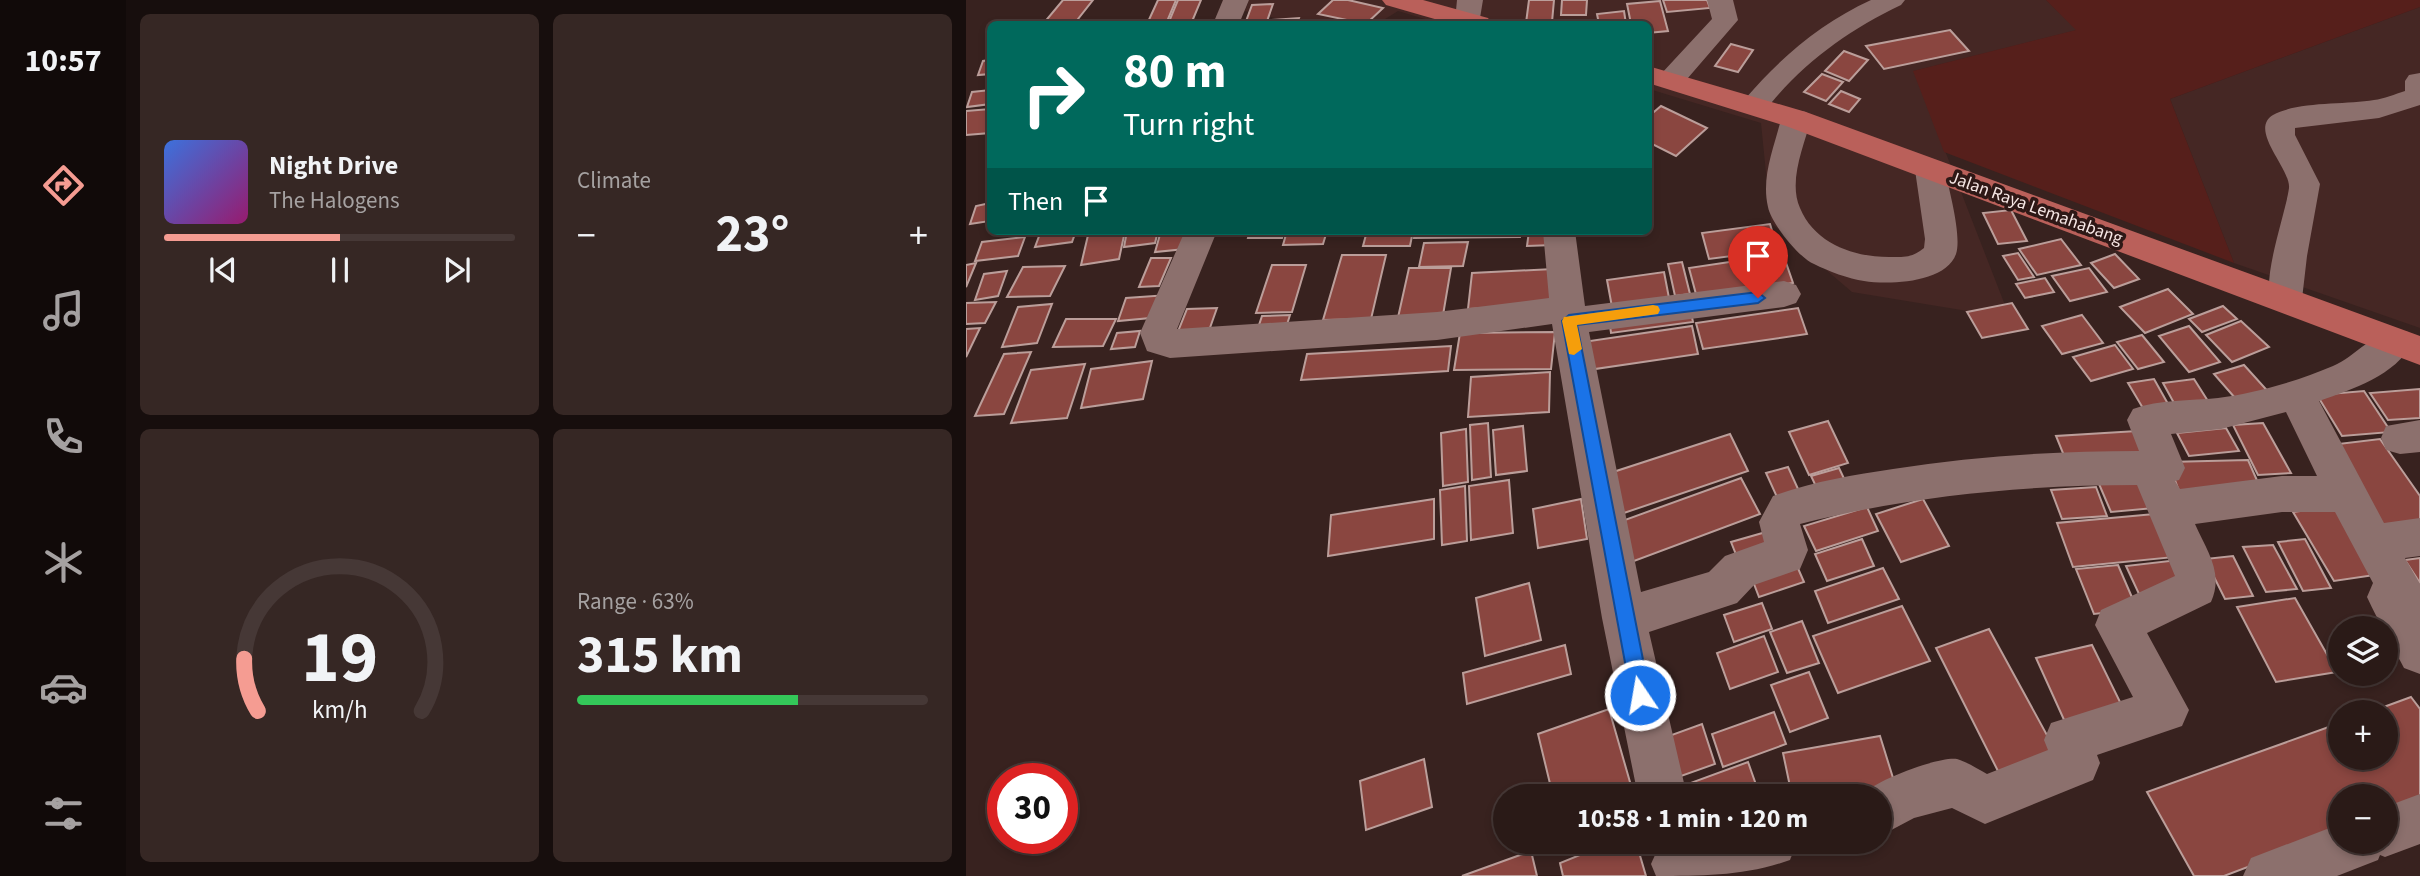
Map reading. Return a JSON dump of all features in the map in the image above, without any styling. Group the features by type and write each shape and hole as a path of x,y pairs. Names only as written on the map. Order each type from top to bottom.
{"main road":[{"path":"1395,0 1472,15"},
{"name":"Jalan Raya Lemahabang","path":"1660,77 1796,119 2408,346"}],"street":[{"path":"1227,21 1236,0"},
{"path":"1660,77 1724,20 1720,0"},
{"path":"1755,105 1778,76 1804,51 1834,30 1892,0"},
{"path":"2285,299 2290,256 2305,184 2280,135 2281,123 2294,118 2379,109 2419,96 2419,81"},
{"path":"1796,119 1780,181 1784,211 1803,237 1823,255 1864,269 1912,269 1927,264 1940,253 1941,239 1930,170"},
{"path":"1200,235 1158,333 1160,341 1170,344 1310,337 1784,294"},
{"path":"1559,235 1568,315 1624,618 1659,784"},
{"path":"1624,618 1722,589 1740,570 1785,555 1787,550 1779,522 1787,509 1824,499 1883,489 2015,472 2165,468 2146,420 2221,413 2295,394 2347,376 2408,346"},
{"path":"2295,394 2346,494 2403,595 2389,597 2420,652"},
{"path":"1892,803 1903,796 1955,783 1985,799 2076,763 2068,740 2166,710 2116,625 2196,588 2196,576 2169,509 2148,468"},
{"path":"2169,509 2282,494 2346,494"},
{"path":"2373,543 2420,537"},
{"path":"2398,827 2420,819"},
{"path":"1676,861 1711,854"},
{"path":"2269,876 2328,854"}],"shaded area":[{"path":"1249,0 2046,0 2077,30 1914,71 2010,318 1852,292 1771,223 1761,123 1652,90 1652,21 1432,21 1398,11 1382,21 1289,21 1245,11"},
{"path":"2046,0 2420,0 2420,7 2170,99 2234,263 1944,152 1913,71 2076,30"},
{"path":"2420,7 2420,328 2234,263 2170,99"}],"building":[{"path":"1063,0 1093,0 1076,21 1046,21"},
{"path":"1158,0 1176,0 1167,21 1148,21"},
{"path":"1178,0 1201,0 1192,21 1169,21"},
{"path":"1333,0 1348,0 1383,8 1369,21 1352,21 1318,14"},
{"path":"1529,0 1554,0 1552,21 1526,21"},
{"path":"1562,0 1587,0 1586,15 1561,15"},
{"path":"1663,0 1707,0 1710,8 1667,12"},
{"path":"1660,1 1668,31 1652,33 1652,21 1630,21 1627,4"},
{"path":"1273,4 1267,21 1246,21 1252,5"},
{"path":"1624,11 1626,21 1598,21 1597,14"},
{"path":"1299,18 1298,21 1272,20"},
{"path":"1950,30 1969,51 1884,69 1866,46"},
{"path":"1731,44 1753,50 1738,72 1715,66"},
{"path":"1844,51 1868,60 1849,81 1825,71"},
{"path":"987,60 987,74 978,75 983,61"},
{"path":"1822,74 1843,82 1826,101 1804,92"},
{"path":"987,90 987,104 967,107 972,92"},
{"path":"1841,91 1860,99 1849,112 1829,104"},
{"path":"1661,106 1707,128 1676,156 1652,144 1652,114"},
{"path":"987,109 987,133 966,135 966,111"},
{"path":"987,204 987,221 970,224 976,206"},
{"path":"2011,210 2027,241 1998,244 1983,213"},
{"path":"1770,224 1778,250 1709,259 1702,233"},
{"path":"1040,235 1075,235 1072,242 1035,247"},
{"path":"1088,235 1124,235 1119,259 1081,265"},
{"path":"1126,235 1157,235 1155,243 1124,247"},
{"path":"1160,235 1198,235 1195,248 1155,252"},
{"path":"1249,235 1283,235 1282,238 1248,238"},
{"path":"1286,235 1326,235 1323,244 1283,245"},
{"path":"1366,235 1412,235 1410,246 1363,246"},
{"path":"1415,235 1520,235 1520,237 1414,238"},
{"path":"1528,235 1554,235 1553,245 1527,246"},
{"path":"1025,237 1018,256 975,261 982,242"},
{"path":"2061,239 2081,265 2037,275 2019,249"},
{"path":"1468,242 1463,266 1419,267 1424,243"},
{"path":"2018,253 2034,277 2018,280 2003,256"},
{"path":"1783,254 1793,283 1697,298 1689,268"},
{"path":"2115,254 2139,279 2114,288 2091,263"},
{"path":"1342,255 1386,255 1371,319 1323,320"},
{"path":"1151,258 1171,258 1159,286 1139,287"},
{"path":"1682,262 1690,294 1675,296 1668,264"},
{"path":"976,263 966,287 966,265"},
{"path":"1272,265 1306,265 1292,312 1256,313"},
{"path":"1065,266 1050,296 1007,297 1023,267"},
{"path":"1409,268 1451,268 1442,321 1397,322"},
{"path":"2089,268 2107,292 2070,301 2052,276"},
{"path":"1553,269 1552,305 1468,309 1472,273"},
{"path":"1007,271 998,296 975,300 984,274"},
{"path":"1664,272 1669,298 1612,307 1607,280"},
{"path":"2045,278 2054,292 2025,298 2016,284"},
{"path":"2168,289 2193,314 2145,333 2120,307"},
{"path":"1168,295 1161,317 1118,321 1126,298"},
{"path":"996,302 985,323 966,324 966,303"},
{"path":"2012,303 2028,329 1982,338 1967,312"},
{"path":"1052,304 1037,343 1002,347 1018,307"},
{"path":"2223,306 2237,319 2202,332 2189,319"},
{"path":"1217,308 1206,339 1175,339 1187,309"},
{"path":"1690,308 1693,322 1611,333 1609,319"},
{"path":"1798,308 1807,334 1703,349 1696,323"},
{"path":"1290,315 1283,337 1255,337 1262,316"},
{"path":"2082,315 2103,343 2062,354 2042,326"},
{"path":"1066,319 1116,319 1103,346 1053,347"},
{"path":"2241,321 2269,347 2232,362 2206,335"},
{"path":"1692,326 1698,354 1588,370 1583,342"},
{"path":"2189,326 2220,362 2189,372 2159,336"},
{"path":"980,328 966,357 966,329"},
{"path":"1140,331 1135,347 1111,349 1117,333"},
{"path":"1555,332 1551,369 1454,370 1460,333"},
{"path":"2142,335 2164,362 2138,369 2117,342"},
{"path":"2115,345 2133,369 2091,381 2073,357"},
{"path":"1451,346 1448,371 1301,380 1307,354"},
{"path":"1031,352 1004,414 975,416 1004,354"},
{"path":"1152,361 1143,399 1081,408 1091,369"},
{"path":"1085,364 1067,418 1011,423 1031,370"},
{"path":"2244,365 2273,397 2243,407 2214,374"},
{"path":"1550,372 1549,412 1468,417 1471,377"},
{"path":"2154,379 2172,411 2147,415 2128,383"},
{"path":"2194,379 2213,409 2180,414 2163,383"},
{"path":"2420,389 2420,418 2388,420 2370,393"},
{"path":"2364,391 2391,432 2342,436 2317,395"},
{"path":"1828,421 1848,463 1809,475 1789,432"},
{"path":"1488,423 1491,477 1472,480 1470,425"},
{"path":"2263,423 2291,473 2258,475 2233,425"},
{"path":"1523,426 1527,471 1496,475 1493,430"},
{"path":"2226,428 2239,451 2189,456 2177,433"},
{"path":"1466,429 1468,482 1443,486 1441,433"},
{"path":"2137,431 2152,463 2069,468 2056,436"},
{"path":"1730,434 1748,471 1618,515 1604,475"},
{"path":"2380,439 2420,496 2420,530 2389,534 2330,445"},
{"path":"2248,460 2263,494 2181,496 2168,462"},
{"path":"1788,467 1804,502 1782,508 1766,473"},
{"path":"1839,468 1850,491 1822,499 1811,476"},
{"path":"1741,478 1760,514 1626,564 1611,525"},
{"path":"2152,479 2165,507 2111,512 2099,484"},
{"path":"1509,480 1513,533 1471,540 1469,486"},
{"path":"1465,486 1467,541 1442,545 1440,490"},
{"path":"2096,487 2107,516 2062,519 2051,490"},
{"path":"1434,499 1434,539 1328,556 1331,515"},
{"path":"1581,499 1587,539 1538,548 1533,509"},
{"path":"1923,499 1949,546 1901,562 1876,514"},
{"path":"2344,505 2388,573 2334,581 2293,512"},
{"path":"1867,507 1878,531 1816,551 1804,526"},
{"path":"2165,513 2185,556 2073,567 2057,523"},
{"path":"1773,530 1781,549 1739,562 1731,542"},
{"path":"1862,539 1874,566 1827,581 1815,554"},
{"path":"2305,539 2331,588 2303,591 2278,542"},
{"path":"2273,545 2297,589 2266,592 2243,547"},
{"path":"2233,556 2253,596 2225,599 2205,559"},
{"path":"1793,557 1804,582 1759,597 1749,571"},
{"path":"2420,558 2420,583 2405,560"},
{"path":"2178,560 2191,588 2139,594 2126,566"},
{"path":"2118,565 2137,609 2094,614 2076,569"},
{"path":"1883,568 1899,599 1828,623 1815,591"},
{"path":"1529,583 1541,640 1485,656 1476,598"},
{"path":"2295,598 2328,656 2328,673 2276,682 2237,607"},
{"path":"1762,603 1772,629 1734,642 1724,615"},
{"path":"1902,606 1930,661 1838,693 1813,636"},
{"path":"1802,621 1819,663 1787,673 1770,632"},
{"path":"1989,629 2060,759 2003,781 1936,648"},
{"path":"1764,636 1778,672 1730,689 1717,653"},
{"path":"1565,645 1571,674 1467,704 1463,673"},
{"path":"2092,645 2123,708 2065,722 2036,658"},
{"path":"1809,672 1828,718 1790,732 1771,685"},
{"path":"2411,697 2420,709 2420,801 2398,809 2398,784 2328,784 2328,837 2224,876 2194,876 2147,792 2328,727 2328,770 2398,770 2398,702"},
{"path":"1609,709 1631,784 1550,784 1538,734"},
{"path":"1774,712 1786,744 1723,767 1712,734"},
{"path":"1702,724 1715,764 1667,781 1655,741"},
{"path":"1880,736 1898,794 1892,795 1892,784 1789,784 1783,753"},
{"path":"1424,759 1432,807 1366,830 1360,781"},
{"path":"1748,762 1756,784 1688,784"},
{"path":"1523,854 1532,854 1537,876 1462,876"},
{"path":"1582,854 1640,854 1646,876 1563,876 1560,863"}],"slow traffic":[{"path":"1574,349 1569,321 1653,310"}],"route":[{"path":"1640,695 1569,321 1758,298"}]}
